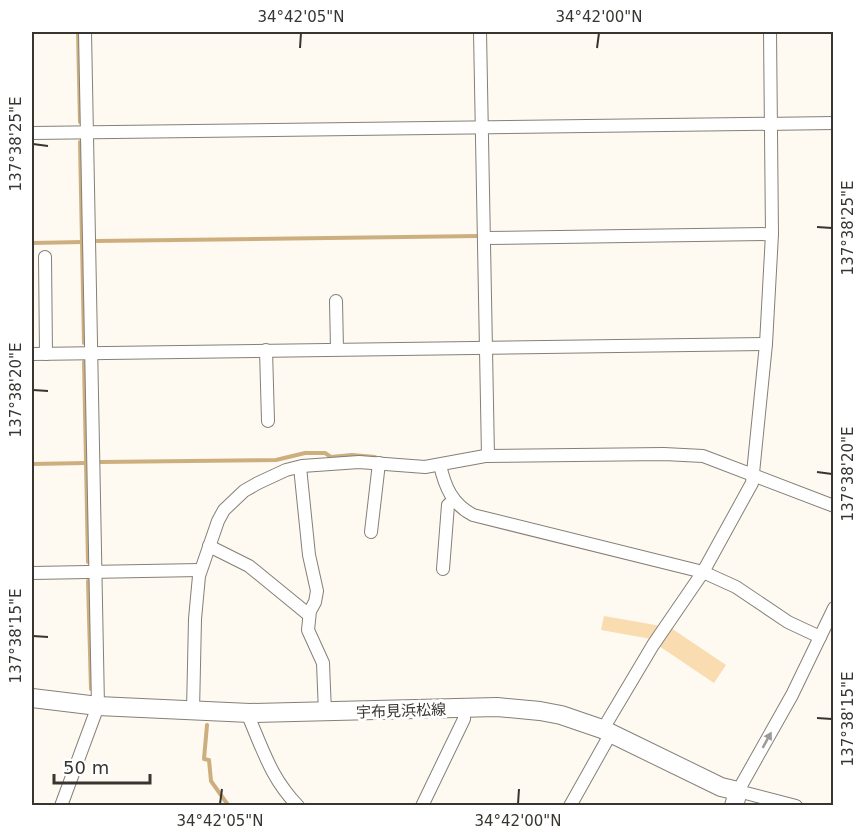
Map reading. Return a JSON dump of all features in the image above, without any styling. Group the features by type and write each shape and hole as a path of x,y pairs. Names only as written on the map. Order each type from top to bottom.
{"main road":[{"name":"宇布見浜松線","path":"32,699 98,706 250,713 325,713 497,707 540,711 582,721 607,731 721,787 736,798"}],"street":[{"path":"61,806 98,706 85,32"},
{"path":"480,32 488,456"},
{"path":"570,806 653,645 703,572 752,483 766,344 772,234 770,32"},
{"path":"32,133 834,123"},
{"path":"484,238 772,234"},
{"path":"45,257 46,354"},
{"path":"336,301 337,349"},
{"path":"32,354 766,344"},
{"path":"266,350 268,421"},
{"path":"193,711 195,620 200,570 218,521 232,501 258,483 286,470 348,462 425,467 488,456 664,454 703,456 834,506"},
{"path":"370,532 379,463"},
{"path":"440,465 447,489 454,500 473,515 703,572 736,587 788,622 820,637"},
{"path":"300,467 309,555 317,591 309,615 309,630 323,663 325,713"},
{"path":"443,569 448,505 454,500"},
{"path":"209,546 239,560 259,573 309,615"},
{"path":"32,573 200,570"},
{"path":"796,806 736,798 792,695 834,608"},
{"path":"422,806 464,719 464,709"},
{"path":"250,713 249,720 275,779 298,806"}],"shaded area":[{"path":"604,616 661,626 651,639 601,630"},
{"path":"671,628 726,665 714,683 659,646"}],"waterway":[{"path":"78,32 80,122"},
{"path":"80,142 84,343"},
{"path":"97,241 479,236"},
{"path":"32,243 82,242"},
{"path":"84,362 88,562"},
{"path":"101,462 276,460 305,453 325,453 331,457 352,455 375,457"},
{"path":"32,464 86,463"},
{"path":"88,581 91,689"},
{"path":"207,725 204,759 209,760 211,781 228,805"}]}
